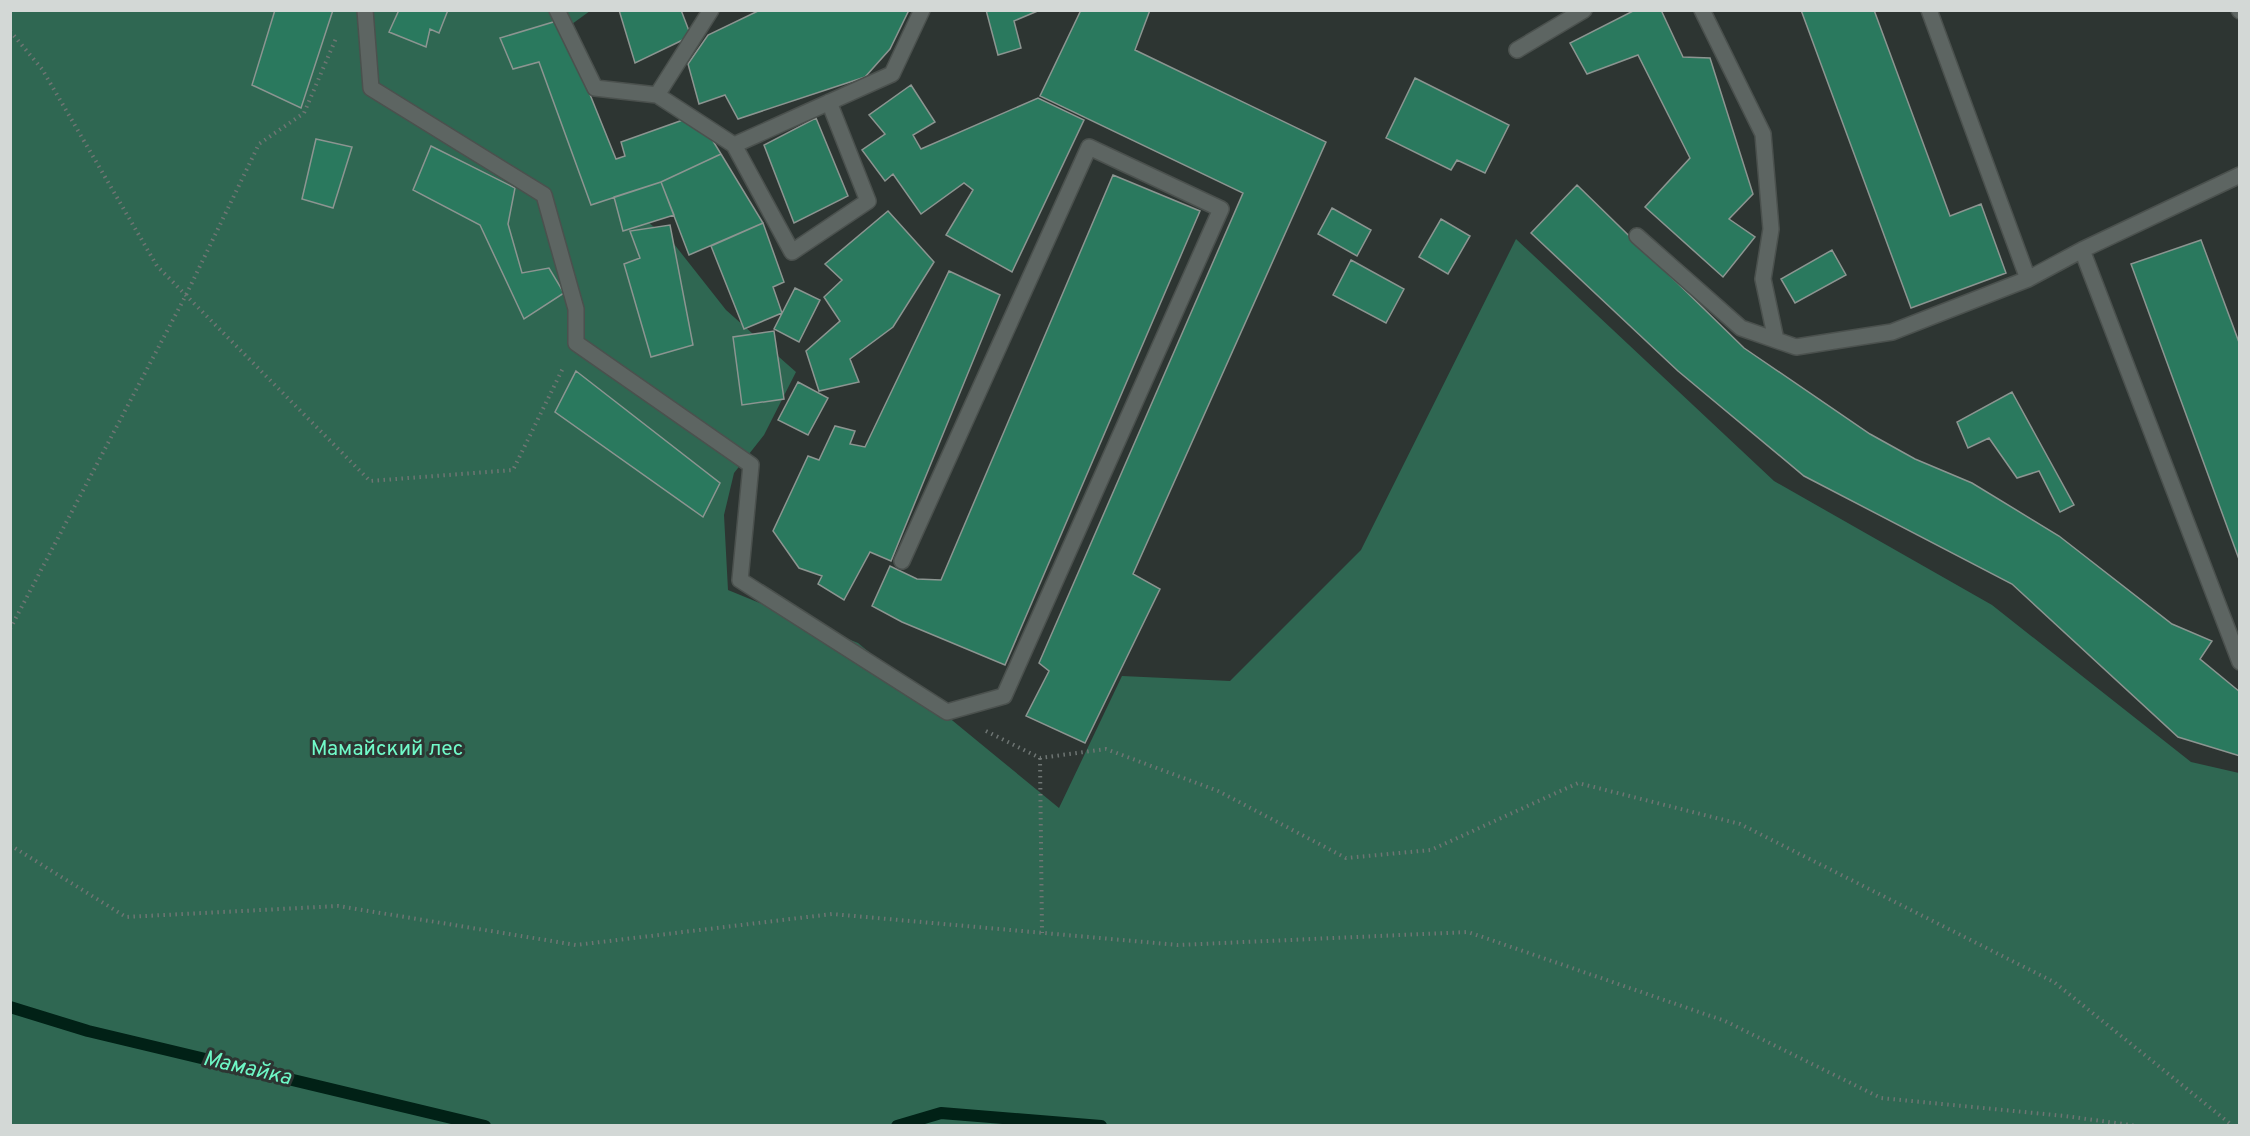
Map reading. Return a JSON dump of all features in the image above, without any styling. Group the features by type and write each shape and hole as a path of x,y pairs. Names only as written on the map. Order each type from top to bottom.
{"lane":[{"path":"365,10 371,88 544,195 576,309 576,344 751,465 740,580 947,712 1004,696 1221,209 1089,147 902,561"},
{"path":"557,10 596,88 657,95 734,145 792,252 868,201 829,102"},
{"path":"657,95 711,10"},
{"path":"734,145 892,74 922,10"},
{"path":"1517,50 1584,10"},
{"path":"1702,10 1763,134 1771,229 1763,279 1776,340"},
{"path":"1929,10 2028,279"},
{"path":"1637,236 1741,328 1797,347 1892,332 2028,279 2082,250 2240,175"},
{"path":"2082,250 2240,662"}],"path":[{"path":"10,31 42,69 157,266 370,481 513,471 576,344"},
{"path":"10,629 186,295 258,144 304,113 339,31"},
{"path":"947,712 1040,758 1107,749 1218,791 1346,858 1431,850 1578,783 1740,824 2054,982 2233,1125"},
{"path":"1040,758 1042,933"},
{"path":"10,845 126,917 338,906 576,945 832,914 1178,945 1468,932 1725,1021 1881,1098 2138,1125"}],"green space":[{"name":"Мамайский лес","path":"10,11 590,11 572,24 600,181 674,244 726,310 796,372 764,435 734,473 724,515 728,590 858,643 1059,808 1122,676 1230,681 1361,550 1516,239 1774,481 1992,605 2191,762 2239,773 2239,1125 11,1125"}],"building":[{"path":"275,10 333,10 301,108 252,85"},
{"path":"399,10 448,10 439,33 430,29 426,47 389,32"},
{"path":"619,10 681,10 691,36 635,63"},
{"path":"760,10 909,10 890,49 865,77 738,119 725,95 699,104 688,64 708,35"},
{"path":"986,10 1040,10 1014,21 1021,48 998,55"},
{"path":"1081,10 1150,10 1135,50 1326,142 1133,574 1160,589 1085,743 1026,716 1049,671 1039,663 1243,193 1040,96"},
{"path":"1635,10 1661,10 1683,57 1710,58 1753,194 1729,219 1755,237 1723,277 1645,207 1690,158 1638,55 1587,74 1570,43"},
{"path":"1801,10 1874,10 1950,216 1981,204 2006,273 1911,308"},
{"path":"560,20 616,159 625,156 621,142 697,115 721,154 661,182 591,205 539,62 513,69 500,38"},
{"path":"1415,78 1509,125 1485,173 1457,160 1451,170 1386,138"},
{"path":"911,85 935,122 913,135 921,149 1038,98 1084,120 1012,272 946,235 973,190 964,183 921,214 893,174 885,181 862,150 885,134 869,115"},
{"path":"816,118 848,196 794,223 764,145"},
{"path":"316,139 352,147 333,208 302,199"},
{"path":"431,146 515,188 508,224 522,273 549,268 564,293 524,319 480,225 413,190"},
{"path":"721,154 763,223 689,255 661,182"},
{"path":"1113,175 1200,211 1005,665 902,622 872,606 890,566 917,579 941,580"},
{"path":"661,182 674,215 623,231 614,197"},
{"path":"1577,185 1744,348 1870,434 1915,459 1972,483 2059,536 2172,624 2212,641 2200,659 2240,692 2240,756 2178,737 2012,584 1804,476 1678,371 1531,233"},
{"path":"1332,208 1371,230 1357,256 1318,234"},
{"path":"888,211 934,262 893,327 850,359 859,382 819,391 806,351 840,321 824,297 842,280 825,264"},
{"path":"1441,219 1470,236 1448,274 1419,257"},
{"path":"763,223 784,282 773,287 782,313 744,329 711,246"},
{"path":"670,225 693,345 651,357 624,264 640,258 630,231"},
{"path":"2201,240 2240,345 2240,562 2131,264"},
{"path":"1832,250 1846,275 1795,303 1781,279"},
{"path":"1351,260 1404,289 1386,323 1333,295"},
{"path":"949,271 1000,295 891,561 870,552 844,600 818,584 822,576 799,568 773,531 808,456 819,460 835,426 855,431 850,444 865,447"},
{"path":"795,288 820,300 799,342 774,329"},
{"path":"774,331 784,399 742,405 733,337"},
{"path":"576,371 720,483 703,517 555,412"},
{"path":"798,382 828,398 808,435 778,420"},
{"path":"2012,392 2074,505 2060,512 2039,471 2017,478 1989,438 1968,448 1957,422"}],"waterway":[{"name":"Мамайка","path":"10,1007 88,1031 485,1126"},
{"name":"Мамайка","path":"897,1126 941,1113 1101,1126"}]}
